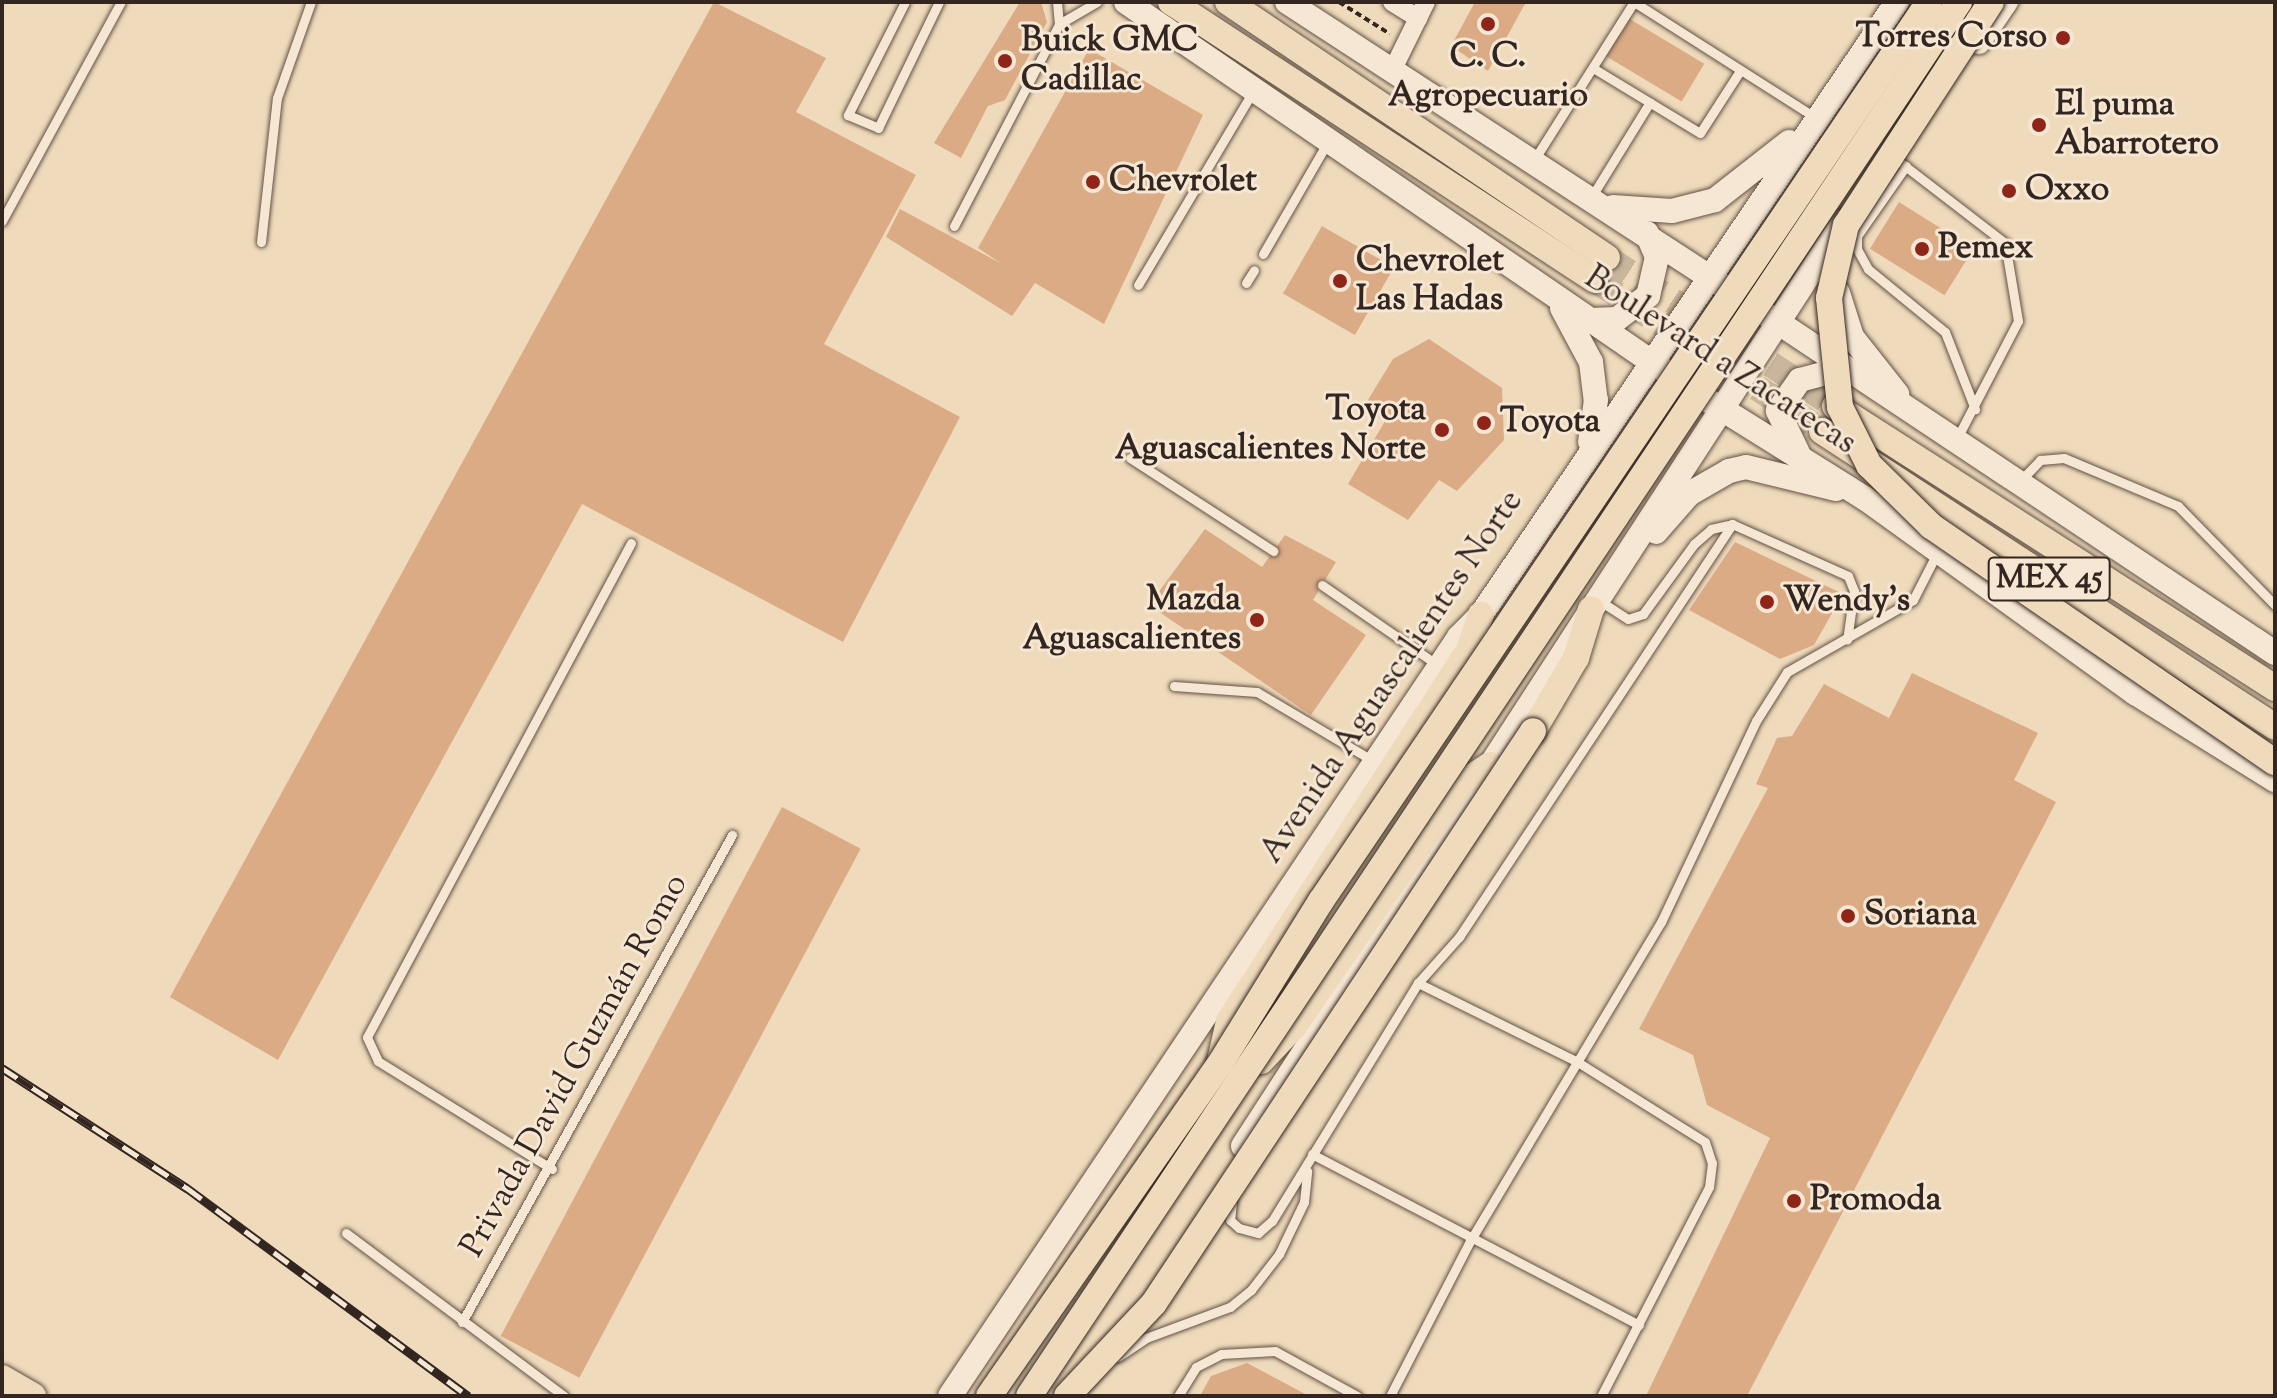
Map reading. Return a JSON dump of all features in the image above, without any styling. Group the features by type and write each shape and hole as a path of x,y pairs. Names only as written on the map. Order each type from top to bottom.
{"main road":[{"name":"Boulevard a Zacatecas","path":"1126,2 1721,410 1866,499 2135,693 2275,780"},
{"name":"Boulevard a Zacatecas","path":"1171,2 1601,269 1228,2"},
{"name":"Boulevard a Zacatecas","path":"1287,2 1597,200 2275,653"},
{"name":"Avenida Aguascalientes Norte","path":"950,1396 1439,666 1481,615 1708,276 1897,2"},
{"name":"Avenida Aguascalientes Norte","path":"989,1396 1218,1067 1339,875 1929,2"},
{"path":"1029,1396 1959,2"},
{"path":"1073,1393 1236,1157 1846,218 1897,160 1930,91 1990,2"},
{"path":"1990,2 1846,225 1829,298 1840,407 1869,465 1931,526 2275,762"},
{"path":"1597,200 1672,211 1715,200 1736,191 1816,118"},
{"path":"1846,218 1839,311 1908,408"},
{"path":"1590,320 1617,319 1648,296 1657,257 1647,233"},
{"path":"1538,284 1576,327 1591,362 1595,419 1580,466"},
{"path":"1801,459 1778,411 1800,380 1845,368"},
{"name":"Boulevard a Zacatecas","path":"1835,406 2275,688"},
{"path":"1604,431 1636,410 1664,416 1682,439 1676,478"},
{"name":"Boulevard a Zacatecas","path":"1822,431 2275,727"},
{"path":"1629,553 1689,494 1729,471 1766,471 1866,499"},
{"path":"1073,1393 1154,1303 1533,731 1576,658 1594,604"},
{"path":"1218,1067 1229,1021 1470,648 1481,615"},
{"path":"1242,1081 1294,1026 1461,784 1490,765"},
{"path":"2,1378 33,1396"}],"street":[{"path":"1392,2 1416,23 1393,69"},
{"path":"1930,91 1978,45 2007,2"}],"lane":[{"path":"2,221 121,2"},
{"path":"261,242 277,98 311,2"},
{"path":"905,2 848,115 878,128 939,2"},
{"path":"1057,2 1059,24"},
{"path":"954,226 1059,24 1097,2"},
{"path":"1534,160 1634,2 1816,118"},
{"path":"1593,68 1700,133 1740,71"},
{"path":"1138,285 1254,90"},
{"path":"1597,200 1650,102"},
{"path":"1263,254 1328,141"},
{"path":"1956,440 1975,409 2018,321 2005,243 1897,160 1857,236 1857,249 1868,269 1945,332 1975,409"},
{"path":"1246,283 1254,270"},
{"path":"1130,458 1273,551"},
{"path":"2019,482 2040,460 2064,458 2178,506 2275,605"},
{"path":"1594,604 1628,619 1643,614 1694,544 1711,529 1732,524 1848,576 1854,591 1847,640"},
{"path":"1073,1393 1146,1338 1230,1307 1251,1290 1279,1254 1304,1202 1307,1168 1312,1154 1418,983 1459,937 1732,524"},
{"path":"552,1169 378,1061 367,1037 631,543"},
{"path":"1390,1396 1470,1241 1661,922 1756,721 1787,672 1913,600 1937,552"},
{"path":"1322,585 1439,666"},
{"path":"1174,686 1257,692 1375,762"},
{"name":"Privada David Guzmán Romo","path":"462,1322 552,1169 732,835"},
{"path":"1418,983 1576,1061 1705,1142 1712,1163 1709,1187 1601,1396"},
{"path":"1312,1154 1470,1241 1639,1325"},
{"path":"1236,1157 1230,1220 1258,1233 1307,1168"},
{"path":"346,1233 564,1396"},
{"path":"1178,1396 1196,1367 1221,1354 1275,1351 1357,1396"}],"path":[{"path":"1339,2 1416,23"}],"building":[{"path":"714,2 826,58 796,112 916,175 824,344 960,417 843,642 582,504 278,1060 170,997"},
{"name":"Buick GMC Cadillac","path":"1020,2 1041,2 1047,22 1005,100 988,106 961,158 934,143"},
{"name":"C. C. Agropecuario","path":"1475,2 1526,2 1488,71 1451,46"},
{"path":"1628,18 1704,64 1682,102 1605,56"},
{"name":"Chevrolet","path":"1089,49 1203,115 1104,324 1035,283 1012,316 886,237 900,209 1002,264 978,248"},
{"name":"Pemex","path":"1899,202 1974,249 1944,295 1870,249"},
{"name":"Chevrolet Las Hadas","path":"1322,226 1394,268 1355,335 1283,294"},
{"name":"Toyota Aguascalientes Norte","path":"1429,339 1502,388 1504,440 1457,491 1439,480 1408,520 1348,484 1385,421 1363,408 1393,359"},
{"name":"Mazda Aguascalientes","path":"1205,529 1262,567 1285,535 1336,562 1313,600 1366,635 1311,715 1149,605"},
{"name":"Wendy's","path":"1735,542 1843,594 1814,645 1780,659 1689,610"},
{"name":"Soriana","path":"1912,673 2038,733 2014,780 2056,802 1747,1396 1646,1396 1770,1138 1707,1105 1693,1055 1639,1029 1768,788 1756,784 1777,738 1792,736 1824,684 1889,718"},
{"path":"782,807 861,849 579,1378 501,1336"},
{"path":"1247,1363 1309,1396 1200,1396 1211,1376"}],"tunnel":[{"path":"1607,258 1835,406"},
{"path":"1595,280 1822,431"}],"railway":[{"path":"2,1068 187,1188 468,1396"}],"place":[{"name":"C. C. Agropecuario","path":"1488,24"},
{"name":"Torres Corso","path":"2063,38"},
{"name":"Buick GMC Cadillac","path":"1005,61"},
{"name":"El puma Abarrotero","path":"2039,125"},
{"name":"Chevrolet","path":"1093,182"},
{"name":"Oxxo","path":"2009,191"},
{"name":"Pemex","path":"1922,249"},
{"name":"Chevrolet Las Hadas","path":"1340,281"},
{"name":"Toyota","path":"1484,423"},
{"name":"Toyota Aguascalientes Norte","path":"1442,430"},
{"name":"Wendy's","path":"1767,602"},
{"name":"Mazda Aguascalientes","path":"1257,620"},
{"name":"Soriana","path":"1848,916"},
{"name":"Promoda","path":"1794,1201"}]}
